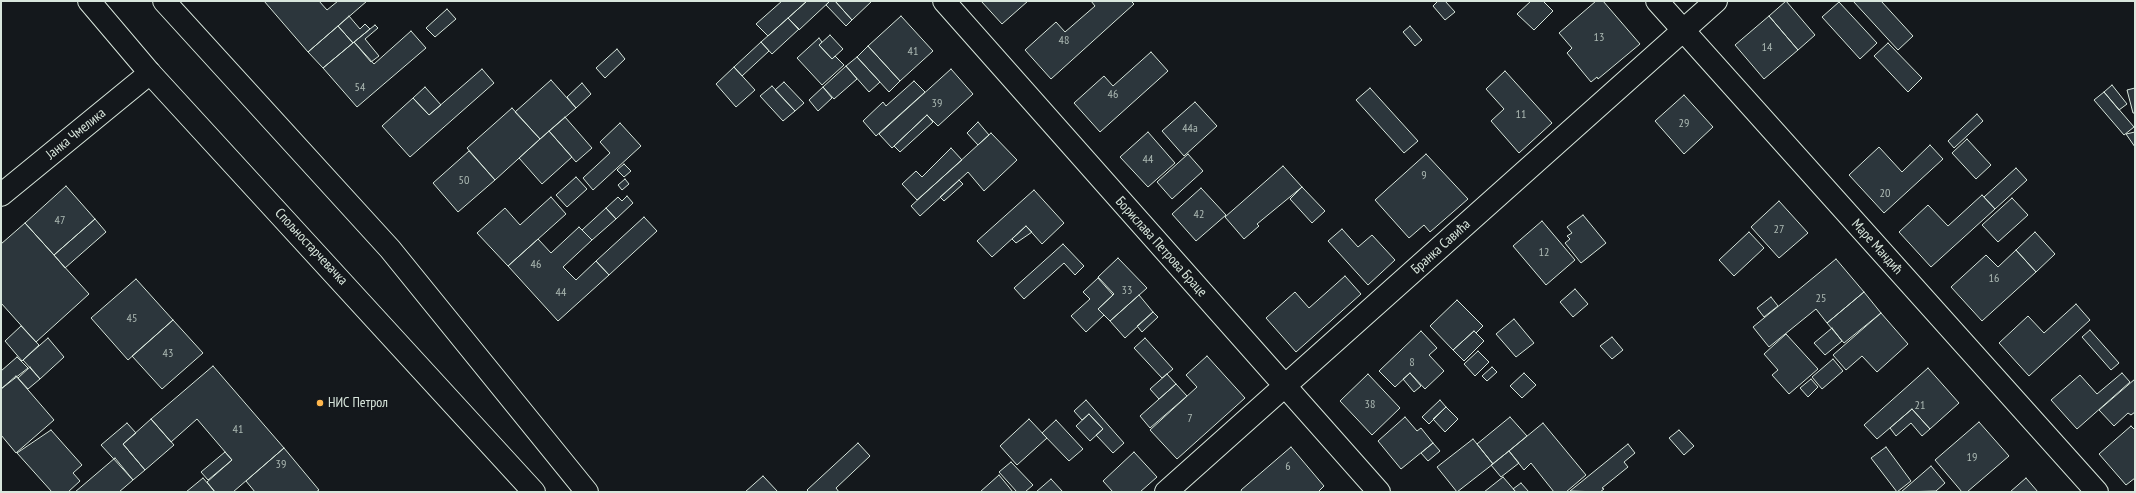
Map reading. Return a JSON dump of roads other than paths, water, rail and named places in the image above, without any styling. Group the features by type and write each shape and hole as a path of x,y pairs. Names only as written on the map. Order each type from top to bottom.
{"street":[{"name":"Спољностарчевачка","path":"89,1 150,73 534,492"},
{"path":"164,1 390,249 587,492"},
{"name":"Борислава Петрова Браце","path":"944,1 1379,492"},
{"name":"Маре Мандић","path":"1657,1 2097,492"},
{"name":"Бранка Савића","path":"1166,492 1286,387 1716,1"},
{"name":"Јанка Чмелика","path":"1,195 150,73"}],"place":[{"name":"НИС Петрол","path":"320,403"}]}
